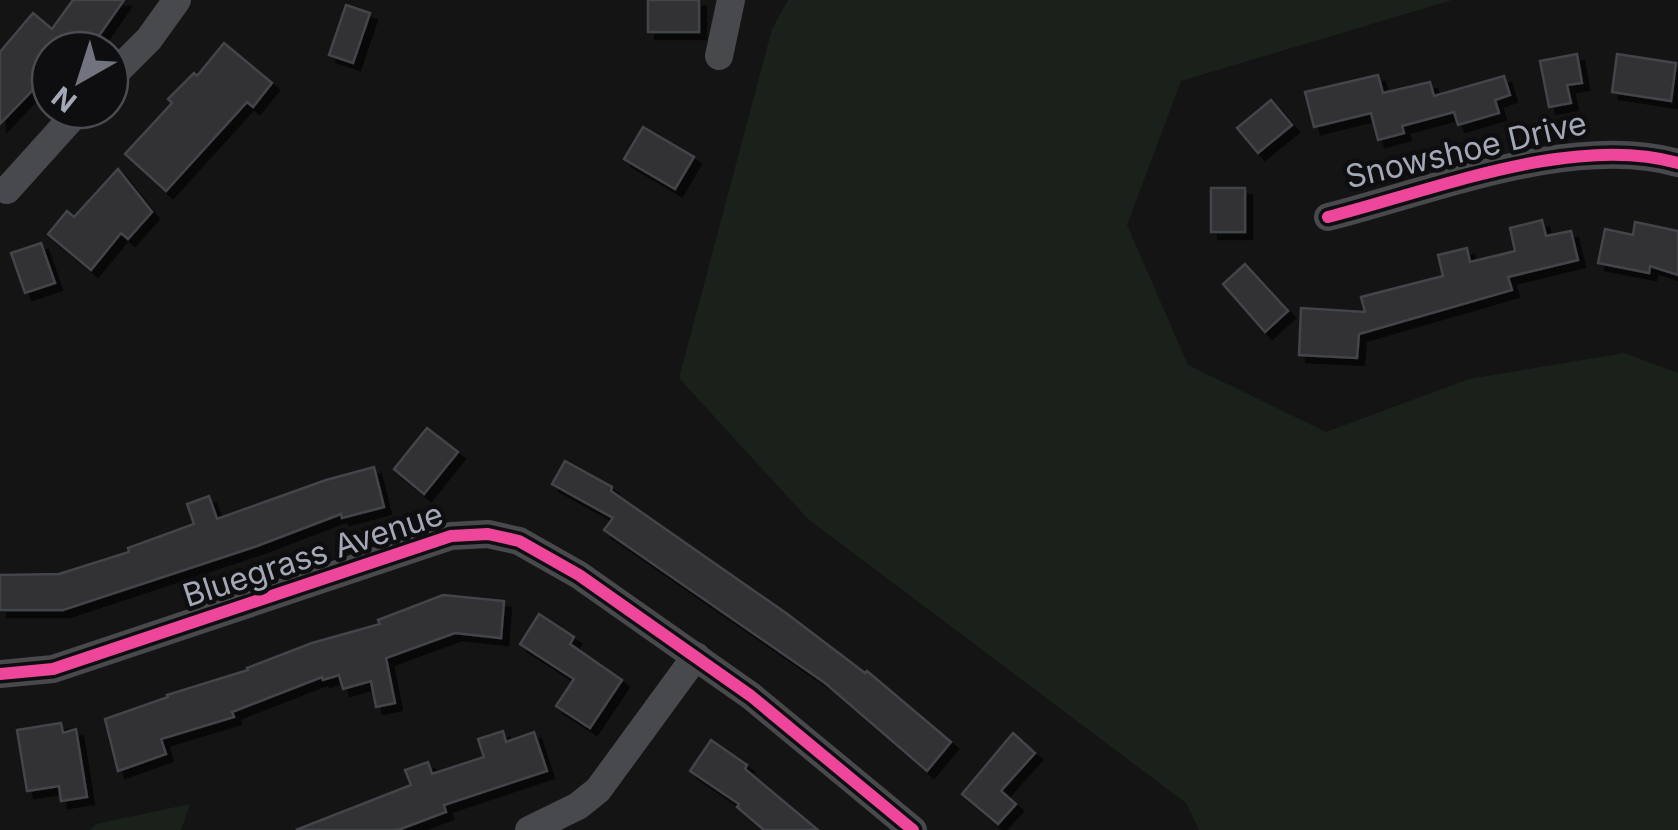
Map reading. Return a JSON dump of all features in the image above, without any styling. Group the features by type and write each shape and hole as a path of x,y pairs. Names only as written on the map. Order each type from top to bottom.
{"street":[{"path":"130,58 177,0"},
{"path":"719,56 730,0"},
{"path":"7,190 61,130"},
{"name":"Snowshoe Drive","path":"1328,218 1503,171 1578,156 1625,154 1678,163"},
{"name":"Bluegrass Avenue","path":"0,674 52,669 451,536 488,534 529,544 696,656 751,696 914,830"},
{"path":"530,830 578,806 598,790 696,656"}],"shaded area":[{"path":"788,0 1452,0 1181,81 1127,225 1188,365 1326,432 1469,379 1624,353 1678,373 1678,830 1199,830 1186,803 808,519 679,378 772,29"},
{"path":"190,804 181,830 90,830 96,824"}],"building":[{"path":"73,0 124,0 103,30 30,30 30,93 0,124 0,52 33,13 52,29"},
{"path":"648,0 699,0 699,32 648,32"},
{"path":"346,5 370,13 353,63 329,55"},
{"path":"224,43 272,83 253,107 247,102 166,191 125,154 172,103 168,99 194,73 197,76"},
{"path":"1577,54 1582,83 1567,85 1571,103 1549,107 1540,61"},
{"path":"1617,54 1676,63 1671,101 1612,92"},
{"path":"1378,75 1383,93 1430,82 1434,96 1504,76 1510,95 1495,100 1499,113 1458,125 1454,112 1402,126 1404,133 1378,140 1371,113 1314,127 1305,92"},
{"path":"1271,100 1292,125 1258,153 1237,128"},
{"path":"643,127 694,157 675,189 624,159"},
{"path":"118,169 152,212 128,239 121,233 91,270 48,234 67,211 74,217"},
{"path":"1211,188 1245,188 1245,232 1211,232"},
{"path":"1542,220 1546,236 1571,231 1578,260 1508,277 1512,290 1359,334 1357,358 1299,355 1301,308 1365,312 1361,297 1443,276 1438,255 1467,248 1470,262 1515,251 1510,228"},
{"path":"1635,222 1678,231 1678,275 1650,266 1649,273 1598,263 1605,229 1633,235"},
{"path":"41,243 55,283 25,293 11,253"},
{"path":"1245,264 1288,311 1265,332 1223,284"},
{"path":"427,428 458,452 424,494 394,469"},
{"path":"565,461 612,487 611,491 867,671 951,742 927,771 825,683 604,530 613,518 552,484"},
{"path":"374,467 384,507 342,518 341,514 63,610 0,610 0,575 59,574 129,552 128,548 194,524 187,504 209,496 217,519"},
{"path":"443,595 504,601 501,638 455,633 386,658 395,703 376,707 371,681 343,689 339,675 323,680 322,677 232,712 234,717 161,739 166,754 118,771 105,719 248,670 312,643 380,624 378,620"},
{"path":"539,614 574,637 570,644 622,680 590,728 556,706 574,679 520,644"},
{"path":"61,723 63,733 76,729 87,797 61,801 59,786 27,791 17,730"},
{"path":"503,731 506,742 534,732 547,771 444,805 446,812 398,830 296,830 411,785 405,770 428,762 432,774 484,757 478,739"},
{"path":"1013,733 1035,753 1001,791 1016,804 998,824 962,794"},
{"path":"711,740 747,765 745,769 818,830 764,830 737,807 739,804 690,771"}],"cycle path":[{"path":"1328,217 1549,160 1594,155 1637,156 1678,163"},
{"path":"0,674 53,669 451,536 488,534 519,541 579,575 751,696 913,830"}]}
